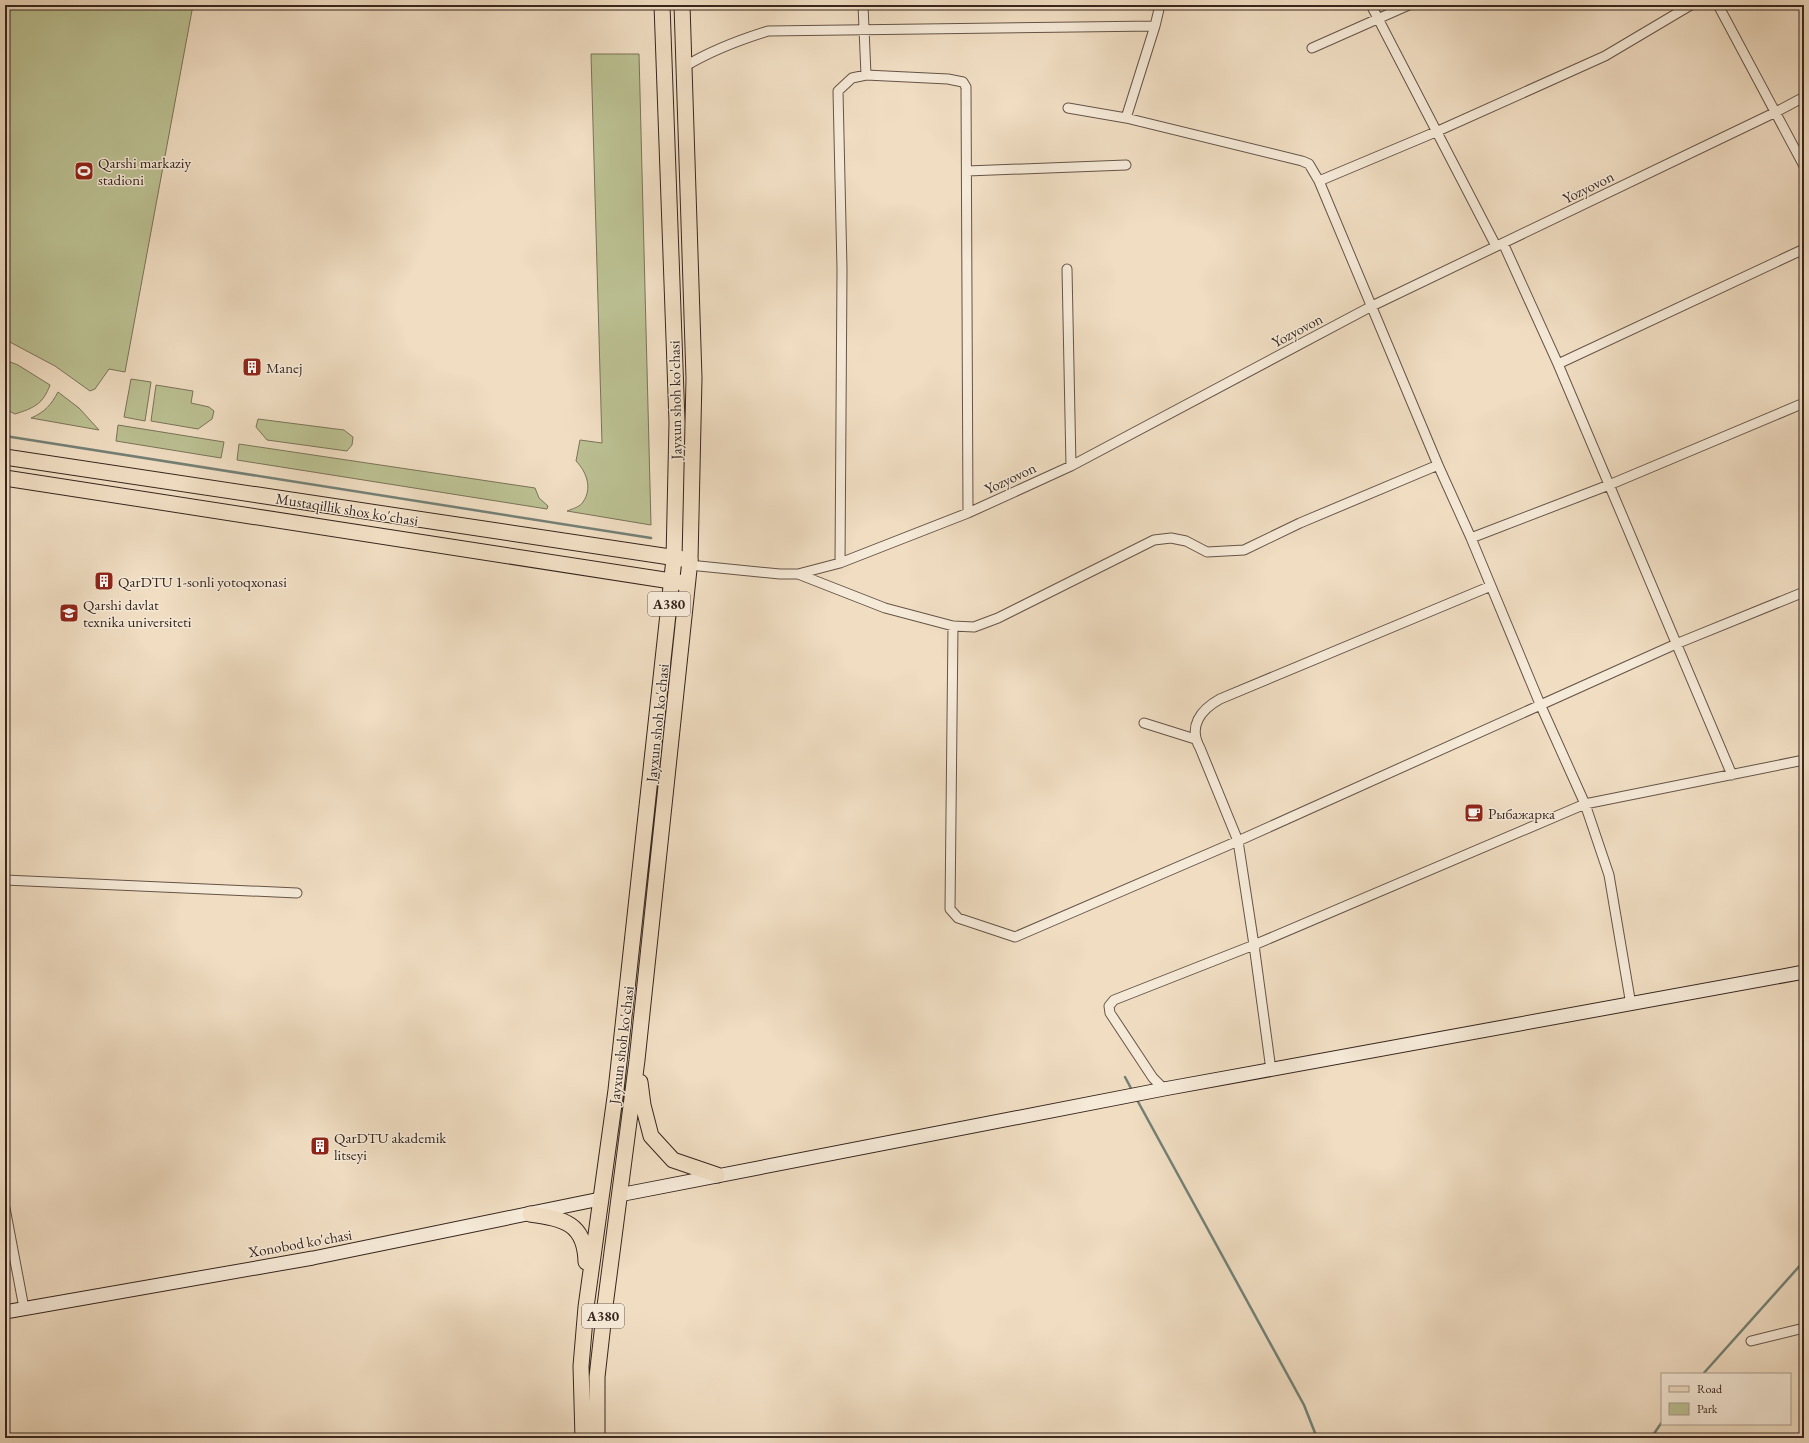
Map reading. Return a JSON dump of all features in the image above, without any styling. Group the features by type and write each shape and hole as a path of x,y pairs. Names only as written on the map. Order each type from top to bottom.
{"main road":[{"name":"Jayxun shoh ko'chasi","path":"583,1438 581,1366 586,1307 619,1060 647,819 674,559 678,422 662,5"},
{"name":"Jayxun shoh ko'chasi","path":"597,1438 597,1377 637,1060 690,563 694,378 682,5"},
{"name":"Mustaqillik shox ko'chasi","path":"5,457 674,559 690,563"},
{"name":"Mustaqillik shox ko'chasi","path":"5,478 688,583"},
{"path":"619,1195 1164,1089 1631,1005 1804,972"},
{"path":"637,1060 643,1105 651,1136 673,1160 717,1175"},
{"name":"Xonobod ko'chasi","path":"5,1312 313,1258 600,1199"},
{"path":"530,1214 557,1218 574,1226 583,1240 586,1259 586,1307"}],"street":[{"path":"863,5 866,75"},
{"path":"1126,118 1156,26 1160,5"},
{"path":"1371,5 1500,245 1558,364 1732,775"},
{"path":"1312,48 1409,5"},
{"path":"1319,181 1438,131 1605,56 1691,5"},
{"path":"1718,5 1804,166"},
{"path":"684,67 700,56 768,31 1156,26"},
{"path":"840,563 842,269 838,91 852,78 866,75 948,79 963,82 966,87 968,513"},
{"name":"Yozyovon","path":"798,574 840,563 968,513 1071,466 1372,306 1776,112 1804,97"},
{"path":"1068,108 1126,118 1302,161 1309,164 1319,181 1540,704 1585,804 1609,875 1631,1005"},
{"path":"967,171 1126,165"},
{"path":"1558,364 1804,249"},
{"path":"1067,269 1071,466"},
{"path":"1471,538 1609,485 1804,403"},
{"path":"690,563 780,574 798,574 886,608 953,626 974,627 998,618 1154,540 1171,538 1186,541 1207,552 1244,550 1300,523 1438,465"},
{"path":"1271,1070 1238,841 1195,738 1198,717 1208,706 1220,699 1491,586"},
{"path":"953,626 950,909 958,918 1015,937 1238,841 1676,644 1804,592"},
{"path":"1144,723 1195,738"},
{"path":"1164,1089 1149,1072 1110,1013 1108,1006 1114,1000 1254,945 1585,804 1804,760"},
{"path":"5,880 297,893"},
{"path":"5,1208 24,1308"},
{"path":"1751,1341 1804,1328"}],"green space":[{"name":"Qarshi markaziy stadioni","path":"5,5 193,5 125,372 109,369 95,389 90,391 55,366 6,340 5,336"},
{"path":"591,54 639,54 651,525 567,511 582,504 588,491 587,480 583,470 576,461 580,440 602,443"},
{"path":"5,360 18,365 50,385 41,401 28,410 15,414 5,409"},
{"path":"131,379 151,382 145,421 124,417"},
{"path":"156,385 193,391 191,403 209,407 214,411 212,419 198,429 151,421"},
{"path":"58,392 79,408 99,430 31,418 47,408"},
{"path":"258,419 344,430 353,437 352,445 347,451 267,440 256,427"},
{"path":"118,425 224,442 221,458 116,441"},
{"path":"239,444 535,488 539,498 548,506 547,509 237,460"}],"waterway":[{"path":"5,436 651,538"},
{"path":"1125,1077 1133,1092"},
{"path":"1136,1098 1304,1405 1317,1438"},
{"path":"1704,1373 1804,1261"},
{"path":"1651,1438 1661,1423"}],"place":[{"name":"Qarshi markaziy stadioni","path":"84,171"},
{"name":"Manej","path":"252,367"},
{"name":"QarDTU 1-sonli yotoqxonasi","path":"104,581"},
{"name":"Qarshi davlat texnika universiteti","path":"69,613"},
{"name":"Рыбажарка","path":"1474,813"},
{"name":"QarDTU akademik litseyi","path":"320,1146"}]}
